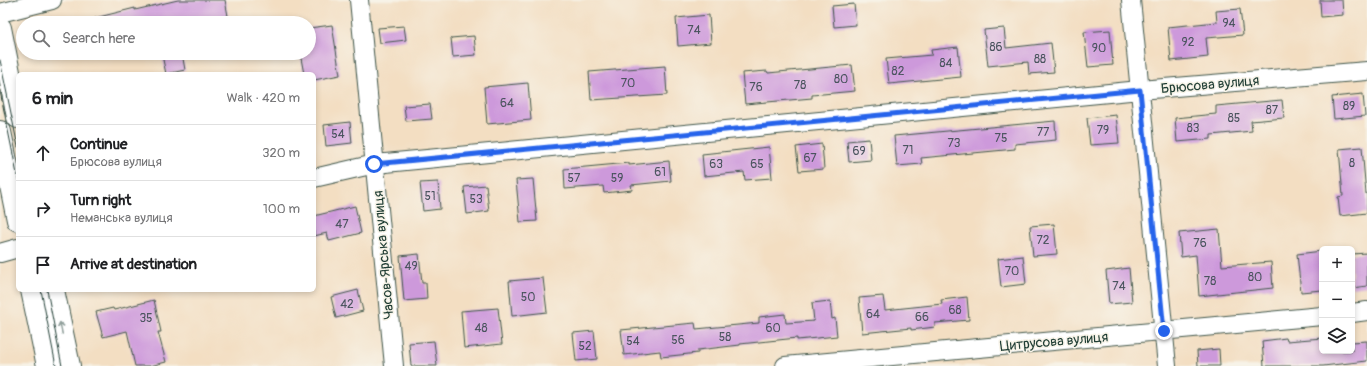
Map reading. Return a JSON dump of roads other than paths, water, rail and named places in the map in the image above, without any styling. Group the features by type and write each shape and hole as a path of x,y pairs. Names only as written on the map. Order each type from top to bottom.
{"main road":[{"path":"0,28 16,107"},
{"path":"0,132 16,210"},
{"path":"32,292 48,366"},
{"path":"53,292 69,366"}],"street":[{"path":"0,13 52,0"},
{"name":"Часов-Ярська вулиця","path":"359,0 394,366"},
{"path":"1131,0 1167,366"},
{"name":"Брюсова вулиця","path":"316,178 374,164 1140,90 1367,71"},
{"path":"0,253 16,249"},
{"path":"1355,313 1367,311"},
{"name":"Цитрусова вулиця","path":"785,366 1319,316"}],"tram line":[{"path":"0,60 16,137"},
{"path":"0,91 16,169"},
{"path":"41,292 56,366"},
{"path":"47,292 62,366"}]}
